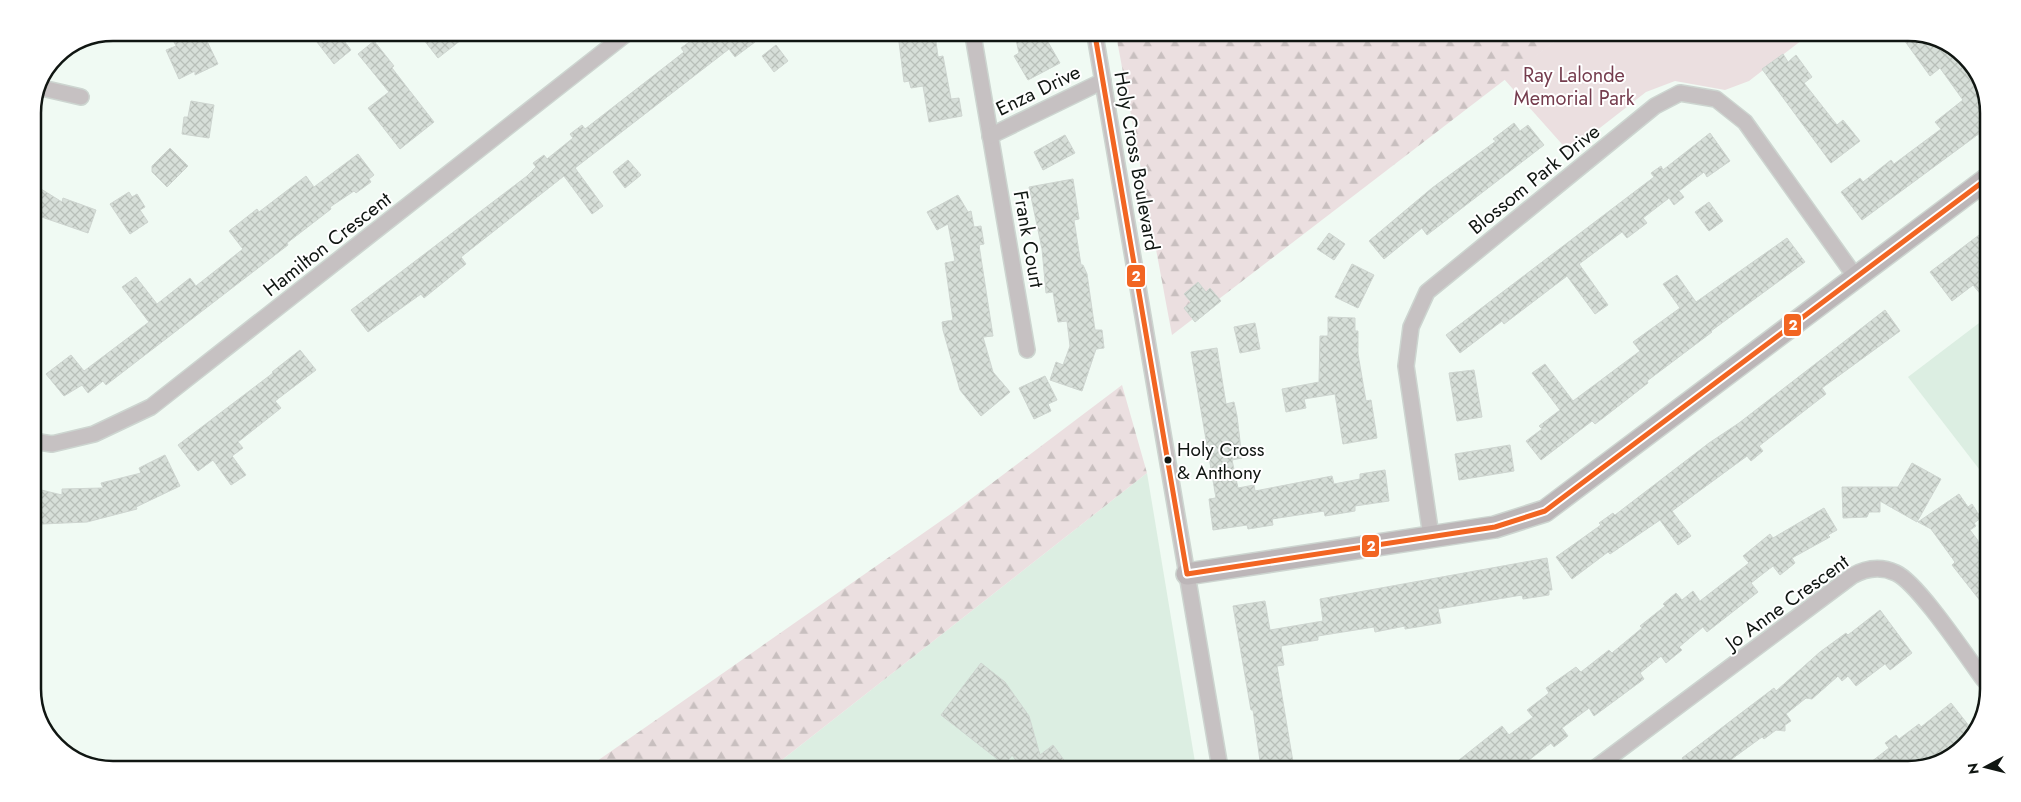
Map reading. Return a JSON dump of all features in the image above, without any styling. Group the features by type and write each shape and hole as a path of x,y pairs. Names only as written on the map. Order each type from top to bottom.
{"street":[{"name":"Hamilton Crescent","path":"41,442 52,444 94,434 151,407 617,41"},
{"name":"Frank Court","path":"974,41 1028,350"},
{"name":"Holy Cross Boulevard","path":"1096,41 1219,761"},
{"name":"Enza Drive","path":"990,136 1103,81"},
{"path":"46,89 81,97"},
{"name":"Blossom Park Drive","path":"1431,536 1406,366 1411,327 1427,292 1656,106 1680,93 1716,99 1746,122 1857,279"},
{"path":"1187,574 1495,527 1545,511 1857,279 1980,184"},
{"name":"Jo Anne Crescent","path":"1605,761 1852,576 1867,569 1889,570 1908,580 1980,675"}],"shaded area":[{"path":"1980,322 1980,470 1908,377"},
{"path":"1147,473 1195,761 781,761"}],"green space":[{"path":"1117,41 1555,41 1172,335"},
{"name":"Ray Lalonde Memorial Park","path":"1555,41 1801,41 1749,81 1725,90 1675,81 1646,92 1569,152 1504,79"},
{"path":"1122,385 1147,473 781,761 597,761 955,511"}],"building":[{"path":"207,41 218,64 195,75 195,71 179,79 166,50 176,46 174,42"},
{"path":"316,41 344,41 351,50 334,64"},
{"path":"374,41 394,66 392,68 434,122 400,149 368,108 389,92 358,54"},
{"path":"425,41 460,41 438,58"},
{"path":"690,41 755,42 735,57 729,49 575,168 603,206 592,214 564,176 461,257 466,264 424,298 421,294 368,332 351,310 527,176 536,167 533,163 544,155 547,159 573,138 570,134 582,125 585,129 684,52 681,48"},
{"path":"899,41 936,41 938,57 943,56 951,99 959,98 962,116 929,122 923,86 911,88 909,81 904,82"},
{"path":"1016,41 1047,41 1060,63 1028,80 1014,56 1019,53"},
{"path":"1905,41 1931,45 1958,61 1976,90 1980,108 1980,133 1862,220 1841,192 1860,178 1863,182 1891,160 1894,164 1941,129 1935,122 1963,100 1940,68 1930,76"},
{"path":"776,45 788,61 774,72 762,56"},
{"path":"1783,54 1788,62 1796,55 1812,77 1804,83 1837,125 1843,120 1860,141 1831,163 1762,69"},
{"path":"191,101 214,105 209,138 182,134 184,117 188,117"},
{"path":"1514,123 1520,131 1528,125 1544,145 1427,235 1422,228 1384,259 1369,241 1432,188 1496,141 1493,139"},
{"path":"1710,133 1730,161 1707,177 1704,172 1679,191 1684,197 1674,205 1669,198 1643,218 1647,223 1627,238 1622,232 1579,264 1608,305 1595,314 1567,276 1504,324 1502,321 1460,353 1446,335 1654,177 1651,173 1661,166 1663,170"},
{"path":"1065,135 1075,153 1043,170 1034,152"},
{"path":"170,148 188,166 167,187 152,172 152,166"},
{"path":"358,154 374,175 369,179 371,182 356,193 354,191 330,207 331,209 287,243 288,245 106,385 103,381 88,393 82,385 64,396 46,374 71,355 84,371 149,322 122,287 136,277 157,304 190,278 196,286 243,249 229,231 257,209 259,212 306,176 314,187"},
{"path":"628,160 641,175 625,188 613,172"},
{"path":"1073,179 1079,219 1074,220 1081,265 1083,265 1087,274 1095,330 1102,330 1104,348 1096,349 1082,391 1050,380 1056,362 1063,365 1070,346 1067,321 1058,322 1053,292 1046,293 1042,249 1029,187"},
{"path":"41,189 62,202 63,198 96,210 88,233 41,217"},
{"path":"129,192 132,197 137,194 145,207 140,210 148,222 130,234 110,204"},
{"path":"958,195 968,212 971,211 974,227 981,226 984,244 979,245 993,336 983,337 993,372 1010,392 981,416 960,390 943,330 942,322 953,320 945,263 955,261 948,224 937,230 927,212"},
{"path":"1709,202 1723,221 1709,231 1695,212"},
{"path":"1329,233 1345,244 1334,260 1317,249"},
{"path":"1980,234 1980,294 1973,285 1952,301 1930,272"},
{"path":"1787,238 1805,262 1711,331 1595,424 1592,421 1541,460 1526,441 1542,429 1539,426 1560,410 1532,373 1545,364 1573,401 1640,351 1633,342 1680,308 1663,284 1677,275 1696,302"},
{"path":"1352,264 1374,275 1358,308 1335,297"},
{"path":"1198,282 1206,292 1210,288 1221,301 1195,322 1184,308 1191,302 1184,294"},
{"path":"1885,310 1900,331 1822,388 1826,394 1759,446 1763,451 1751,461 1747,456 1672,511 1691,536 1678,545 1660,520 1610,554 1608,552 1572,579 1556,557 1601,525 1599,523 1613,513 1615,515 1709,443 1739,423"},
{"path":"1328,317 1355,318 1355,331 1358,331 1358,354 1366,401 1371,400 1377,438 1343,444 1335,394 1304,399 1306,408 1286,412 1282,389 1319,382 1320,336 1328,336"},
{"path":"1255,323 1260,349 1240,353 1234,327"},
{"path":"1217,348 1226,404 1234,402 1237,416 1242,458 1232,460 1238,488 1254,485 1255,491 1332,476 1334,484 1360,479 1360,474 1385,470 1389,501 1355,506 1355,511 1325,516 1324,511 1272,519 1273,525 1248,529 1247,525 1213,530 1209,499 1216,498 1191,352"},
{"path":"300,350 316,370 275,401 281,408 238,442 243,448 232,456 246,475 231,485 213,460 198,471 178,445 273,373"},
{"path":"1474,370 1482,417 1457,421 1449,373"},
{"path":"1045,376 1057,400 1048,404 1051,411 1034,419 1019,388"},
{"path":"1510,445 1514,471 1459,480 1455,454"},
{"path":"165,455 180,486 136,507 137,509 87,522 41,524 41,490 62,495 62,489 103,488 101,483 141,473 139,468"},
{"path":"1912,463 1941,479 1917,522 1880,501 1880,512 1869,512 1867,517 1843,518 1842,487 1898,487"},
{"path":"1959,494 1968,507 1972,504 1980,516 1980,519 1974,523 1976,526 1970,530 1980,543 1980,601 1952,565 1955,562 1931,529 1918,522"},
{"path":"1824,508 1837,530 1828,535 1830,537 1792,558 1795,563 1780,575 1773,566 1751,583 1758,592 1707,632 1703,627 1679,647 1682,650 1666,663 1661,656 1640,673 1644,679 1594,716 1589,708 1562,728 1568,736 1554,747 1551,743 1530,761 1458,761 1502,726 1509,735 1533,717 1527,710 1549,693 1546,688 1576,667 1581,672 1609,650 1612,653 1642,628 1640,626 1665,606 1663,604 1676,593 1682,600 1693,591 1700,601 1749,563 1743,556 1770,534 1773,538"},
{"path":"1547,558 1552,590 1549,590 1549,595 1523,599 1522,595 1438,609 1441,623 1405,629 1405,626 1375,632 1374,627 1318,636 1318,640 1281,646 1284,665 1277,666 1293,761 1260,761 1253,710 1251,710 1233,606 1265,601 1270,630 1323,621 1320,599"},
{"path":"1880,610 1912,653 1890,670 1885,664 1856,686 1848,676 1842,681 1838,676 1812,699 1806,698 1786,714 1791,721 1785,725 1785,731 1776,730 1764,739 1762,737 1729,761 1684,761 1682,758 1774,688 1776,691 1820,652 1846,633 1848,635"},
{"path":"981,663 1005,682 1029,716 1040,755 1053,745 1065,761 1016,761 1012,755 1008,761 1000,761 941,715"},
{"path":"1951,703 1969,726 1952,746 1931,757 1908,761 1872,761 1889,748 1885,743 1896,735 1899,739 1919,724 1921,727"}],"transit line":[{"name":"2","path":"1096,41 1187,574 1495,527 1545,511 1980,184"}],"place":[{"name":"Holy Cross & Anthony","path":"1168,460"}]}
